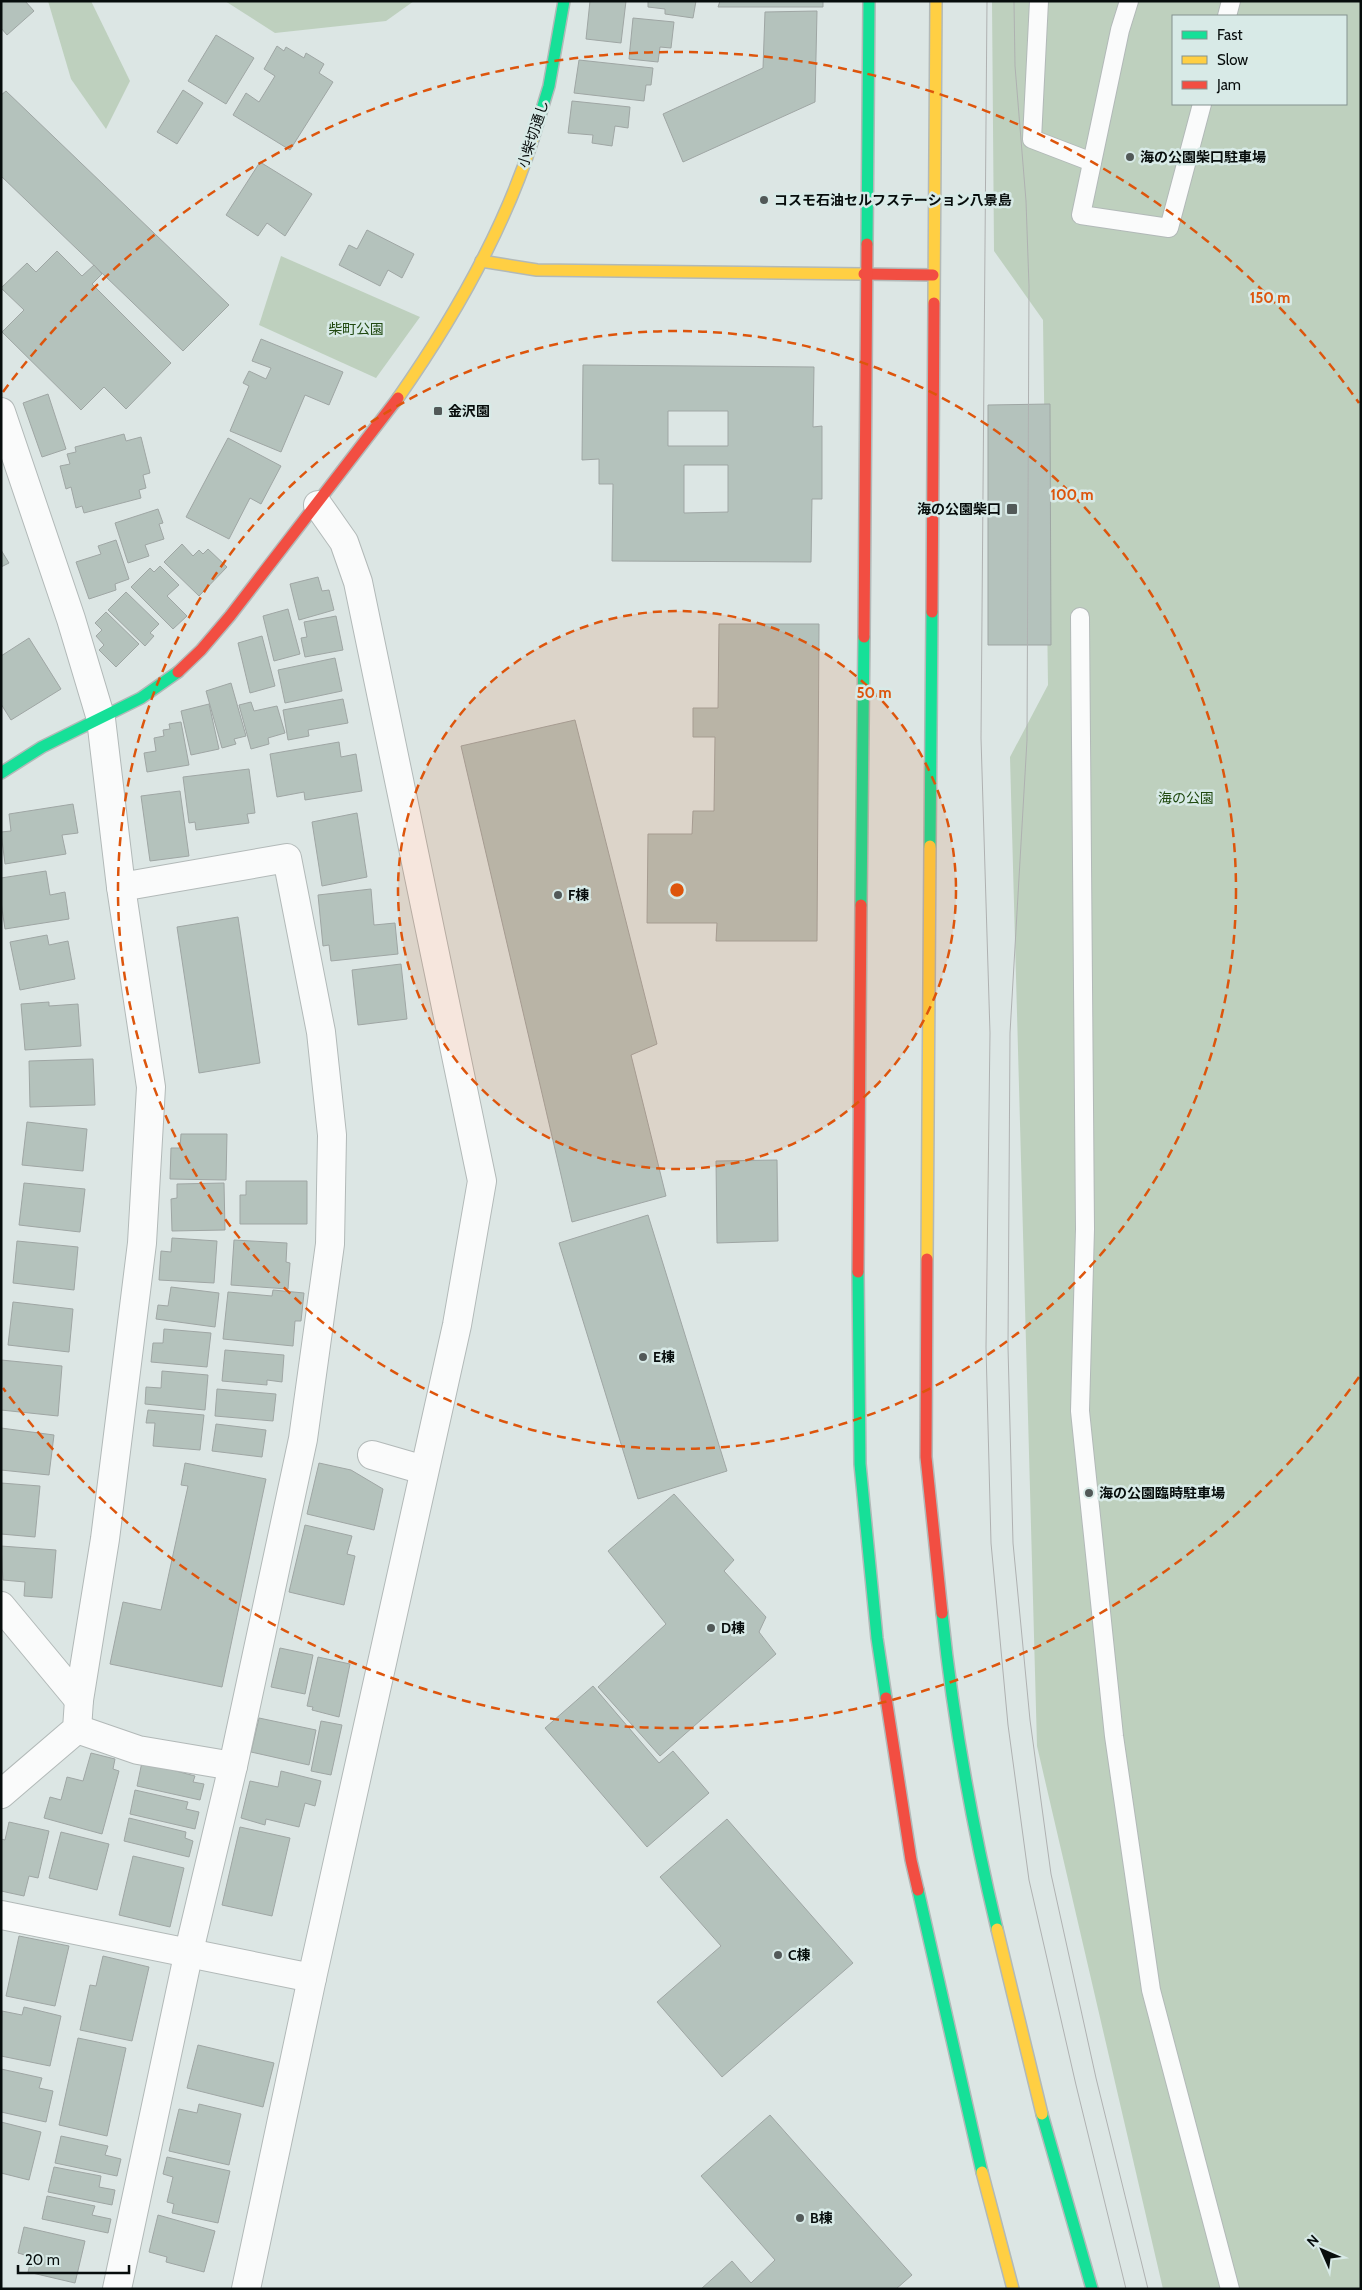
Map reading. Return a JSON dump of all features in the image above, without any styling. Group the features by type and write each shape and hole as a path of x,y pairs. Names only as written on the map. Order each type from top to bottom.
{"street":[{"name":"小柴切通し","path":"1,773 46,745 101,719 169,679 196,656 318,505 423,360 463,296 481,261 507,207 542,112 564,1"},
{"path":"869,1 858,1304 860,1464 877,1638 911,1860 970,2124 1013,2289"},
{"path":"936,1 926,1457 949,1680 984,1876 1035,2088 1092,2289"},
{"path":"481,261 537,270 866,275 933,274"},
{"path":"1,412 71,619 101,719 121,887 151,1087 142,1243 105,1539 79,1700 77,1729 1,1794"},
{"path":"246,2289 312,1978 457,1325 482,1181 358,582 344,542 318,505"},
{"path":"117,2289 189,1952 233,1766 303,1439 330,1244 332,1135 321,1032 287,858 121,887"},
{"path":"372,1455 424,1470"},
{"path":"1,1606 79,1700"},
{"path":"77,1729 138,1750 233,1766"},
{"path":"1,1915 312,1978"}],"lane":[{"path":"1039,1 1032,139 1092,162"},
{"path":"1129,1 1120,30 1081,215 1169,228 1202,105"},
{"path":"1227,15 1231,1"},
{"path":"1080,617 1085,1229 1080,1411 1114,1736 1151,1990 1230,2289"}],"green space":[{"path":"48,1 91,1 130,81 106,129 71,79"},
{"path":"225,1 414,1 386,21 275,33"},
{"name":"海の公園","path":"992,1 1361,1 1361,2289 1163,2289 1037,1746 1010,757 1048,685 1043,320 994,251"},
{"name":"柴町公園","path":"281,256 420,317 376,378 259,325"}],"building":[{"path":"1,1 25,1 34,11 7,35 1,28"},
{"path":"590,1 626,1 621,43 586,39"},
{"path":"648,1 696,1 693,18 665,14 665,9 648,7"},
{"path":"720,1 823,1 823,7 718,7"},
{"path":"817,11 815,102 683,162 663,114 763,68 765,12"},
{"path":"633,18 674,22 671,48 660,47 658,62 629,59"},
{"path":"216,35 254,58 226,104 188,81"},
{"path":"277,46 284,51 286,47 304,58 306,53 324,64 319,73 333,82 290,150 233,115 246,93 259,102 275,76 264,69"},
{"path":"579,60 653,68 651,85 646,85 644,101 574,93"},
{"path":"183,90 203,103 177,144 157,132"},
{"path":"6,91 229,305 183,351 1,176 1,95"},
{"path":"572,101 630,107 628,128 615,126 612,146 592,143 593,135 568,133"},
{"path":"260,162 312,194 285,236 267,223 258,236 226,215"},
{"path":"367,230 414,254 402,278 388,270 380,286 339,265 349,245 357,249"},
{"path":"57,251 82,276 94,265 102,274 92,284 171,363 126,409 104,387 81,410 2,332 24,310 1,288 27,263 36,272"},
{"path":"261,339 343,372 329,405 305,395 281,452 230,431 249,386 243,383 249,371 266,379 271,368 252,361"},
{"path":"583,365 814,367 813,427 822,426 822,499 812,499 811,562 612,561 613,484 599,484 599,459 582,460","holes":["668,411 728,411 728,446 668,446","684,465 728,465 728,512 684,513"]},
{"path":"48,394 66,449 42,457 23,403"},
{"path":"1050,404 1051,645 988,645 988,405"},
{"path":"124,434 126,441 141,437 150,473 143,475 146,488 139,490 141,498 84,513 82,506 76,508 71,487 66,489 60,466 70,464 67,454 76,452 75,447"},
{"path":"228,438 281,466 261,504 250,498 229,539 186,517"},
{"path":"158,509 163,523 159,524 164,539 145,545 149,556 128,563 115,523"},
{"path":"116,540 129,579 115,584 116,590 89,599 76,562 101,554 98,546"},
{"path":"182,544 193,556 199,550 203,554 208,549 227,567 199,596 164,562"},
{"path":"1,550 9,563 1,567"},
{"path":"160,566 179,585 167,596 187,616 173,629 131,587 150,568 154,572"},
{"path":"318,577 322,591 329,590 334,610 299,620 290,584"},
{"path":"126,592 159,624 150,633 154,636 145,646 108,610"},
{"path":"288,609 300,654 274,661 263,616"},
{"path":"106,612 139,644 116,667 99,650 104,645 96,636 102,630 95,623"},
{"path":"336,616 343,650 305,657 301,638 307,637 304,622"},
{"path":"719,624 819,624 817,941 716,941 717,923 647,923 648,834 692,834 693,811 714,811 715,737 693,737 693,708 718,708"},
{"path":"262,636 275,686 250,693 238,643"},
{"path":"29,638 61,689 11,720 1,704 1,656"},
{"path":"335,658 342,691 285,703 278,670"},
{"path":"231,683 246,736 234,739 236,744 222,748 206,691"},
{"path":"343,699 348,723 308,730 309,736 288,740 283,710"},
{"path":"251,702 254,711 277,706 285,733 268,738 269,744 251,749 239,705"},
{"path":"209,704 219,749 191,755 181,711"},
{"name":"F棟","path":"575,720 657,1044 631,1055 666,1196 572,1222 461,746"},
{"path":"181,722 189,765 147,772 144,753 156,751 154,738 164,736 163,730 170,729 169,724"},
{"path":"339,742 341,757 356,754 362,791 305,800 304,792 277,797 270,754"},
{"path":"249,769 255,813 247,814 249,823 196,830 195,822 189,823 183,777"},
{"path":"180,791 189,856 150,861 141,796"},
{"path":"73,804 78,833 62,835 66,854 5,864 1,832 11,831 9,814"},
{"path":"357,813 367,877 322,886 312,822"},
{"path":"46,871 50,895 65,892 69,919 5,929 1,902 1,878"},
{"path":"371,889 374,925 395,923 398,954 331,961 329,945 323,946 318,895"},
{"path":"238,917 260,1063 199,1073 177,927"},
{"path":"47,935 49,945 68,941 75,979 20,990 10,942"},
{"path":"401,964 407,1019 358,1025 352,970"},
{"path":"49,1002 49,1006 78,1004 81,1046 25,1050 21,1004"},
{"path":"93,1059 95,1105 30,1107 29,1061"},
{"path":"27,1122 87,1129 83,1171 22,1165"},
{"path":"181,1134 227,1134 226,1180 170,1179 171,1148 180,1148"},
{"path":"777,1160 778,1241 717,1243 716,1161"},
{"path":"246,1181 307,1181 307,1224 240,1224 240,1195 246,1195"},
{"path":"24,1183 85,1189 80,1232 19,1225"},
{"path":"224,1183 225,1230 172,1231 171,1199 177,1198 177,1184"},
{"name":"E棟","path":"648,1215 727,1471 638,1499 559,1243"},
{"path":"172,1238 217,1241 214,1283 159,1280 161,1251 171,1252"},
{"path":"234,1240 287,1243 286,1262 290,1263 288,1289 231,1285"},
{"path":"17,1241 78,1247 74,1290 13,1283"},
{"path":"171,1287 219,1293 215,1327 156,1319 158,1305 168,1306"},
{"path":"273,1290 304,1293 301,1321 295,1321 293,1346 223,1339 228,1292 272,1296"},
{"path":"13,1302 73,1309 69,1352 8,1345"},
{"path":"164,1329 211,1333 207,1367 151,1362 153,1343 163,1343"},
{"path":"225,1350 284,1355 282,1382 267,1380 267,1385 222,1381"},
{"path":"1,1360 62,1366 58,1416 1,1410"},
{"path":"162,1371 208,1375 205,1410 145,1404 146,1387 161,1388"},
{"path":"217,1389 276,1394 273,1421 215,1416"},
{"path":"148,1410 204,1415 200,1450 153,1446 155,1423 146,1423"},
{"path":"216,1424 266,1430 262,1457 212,1451"},
{"path":"1,1428 54,1435 49,1475 1,1470"},
{"path":"185,1463 266,1479 222,1687 110,1664 123,1602 161,1610 188,1486 181,1485"},
{"path":"319,1463 351,1470 383,1489 374,1530 307,1514"},
{"path":"1,1483 40,1486 35,1537 1,1534"},
{"name":"D棟","path":"674,1494 734,1560 724,1571 766,1617 759,1632 776,1654 660,1756 598,1687 666,1624 608,1551"},
{"path":"305,1525 352,1536 347,1554 355,1556 344,1605 289,1592"},
{"path":"1,1546 56,1550 52,1598 24,1596 25,1582 3,1580"},
{"path":"280,1648 313,1655 305,1694 271,1687"},
{"path":"318,1657 350,1664 339,1717 312,1710 313,1707 307,1706"},
{"path":"593,1686 659,1763 673,1751 709,1793 647,1847 545,1728"},
{"path":"259,1718 316,1730 309,1765 251,1752"},
{"path":"321,1721 342,1725 331,1775 311,1771"},
{"path":"91,1753 115,1759 113,1769 119,1771 102,1834 44,1818 50,1797 61,1800 67,1777 83,1781"},
{"path":"142,1762 195,1776 193,1782 204,1784 200,1800 137,1786"},
{"path":"281,1771 321,1781 315,1806 305,1803 299,1827 266,1819 265,1825 241,1818 250,1781 278,1787"},
{"path":"135,1790 188,1802 186,1809 199,1812 195,1829 130,1814"},
{"path":"129,1818 186,1832 185,1838 193,1841 189,1857 124,1841"},
{"name":"C棟","path":"727,1819 853,1963 722,2077 657,2002 721,1946 660,1877"},
{"path":"9,1822 49,1831 38,1878 29,1876 24,1896 1,1891 1,1839 5,1840"},
{"path":"240,1827 290,1838 272,1916 222,1905"},
{"path":"61,1832 109,1844 97,1890 49,1878"},
{"path":"133,1856 184,1868 170,1927 119,1915"},
{"path":"19,1936 69,1946 55,2006 6,1996"},
{"path":"103,1956 149,1967 132,2041 80,2030 90,1985 96,1986"},
{"path":"24,2007 61,2016 50,2066 1,2056 2,2011 22,2015"},
{"path":"78,2038 126,2048 107,2136 59,2125"},
{"path":"198,2045 274,2063 263,2107 187,2088"},
{"path":"1,2069 42,2078 39,2088 53,2091 46,2122 1,2112"},
{"path":"199,2104 241,2114 229,2165 169,2151 179,2109 197,2113"},
{"name":"B棟","path":"770,2115 912,2275 896,2289 701,2289 732,2261 751,2283 775,2260 701,2176"},
{"path":"1,2122 41,2132 29,2180 1,2173"},
{"path":"61,2136 108,2146 105,2155 121,2159 117,2176 55,2163"},
{"path":"167,2157 230,2171 218,2223 172,2213 174,2204 167,2202 173,2177 163,2174"},
{"path":"54,2167 101,2176 99,2187 115,2190 112,2205 48,2192"},
{"path":"47,2196 95,2206 92,2215 111,2219 108,2233 42,2219"},
{"path":"158,2215 215,2231 204,2272 166,2262 167,2257 149,2252"},
{"path":"24,2227 85,2241 75,2283 28,2272 32,2257 18,2253"}],"tram line":[{"path":"987,1 981,738 990,1033 986,1347 991,1543 1008,1725 1029,1880 1076,2085 1126,2289"},
{"path":"1014,1 1015,66 1026,201 1029,286 1027,740 1010,1033 1008,1347 1013,1543 1030,1720 1051,1874 1096,2078 1148,2289"}],"traffic: fast":[{"path":"533,139 549,86 564,1"},
{"path":"867,244 869,1"},
{"path":"930,846 932,612"},
{"path":"861,905 864,637"},
{"path":"1,773 42,747 141,698 178,672"},
{"path":"858,1272 860,1464 877,1638 886,1698"},
{"path":"942,1613 964,1772 979,1851 997,1929"},
{"path":"918,1890 982,2172"},
{"path":"1042,2114 1092,2289"}],"traffic: slow":[{"path":"934,303 936,1"},
{"path":"398,398 438,337 492,241 521,174 533,139"},
{"path":"481,261 537,270 864,274"},
{"path":"927,1259 930,846"},
{"path":"997,1929 1042,2114"},
{"path":"982,2172 1013,2289"}],"traffic: jam":[{"path":"864,637 867,244"},
{"path":"864,274 933,275"},
{"path":"932,612 934,303"},
{"path":"178,672 201,650 230,616 398,398"},
{"path":"858,1272 861,905"},
{"path":"927,1259 926,1457 942,1613"},
{"path":"886,1698 911,1860 918,1890"}],"place":[{"name":"海の公園柴口駐車場","path":"1130,157"},
{"name":"コスモ石油セルフステーション八景島","path":"764,200"},
{"name":"金沢園","path":"438,411"},
{"name":"海の公園柴口","path":"1012,509"},
{"name":"F棟","path":"558,895"},
{"name":"E棟","path":"643,1357"},
{"name":"海の公園臨時駐車場","path":"1089,1493"},
{"name":"D棟","path":"711,1628"},
{"name":"C棟","path":"778,1955"},
{"name":"B棟","path":"800,2218"}]}
